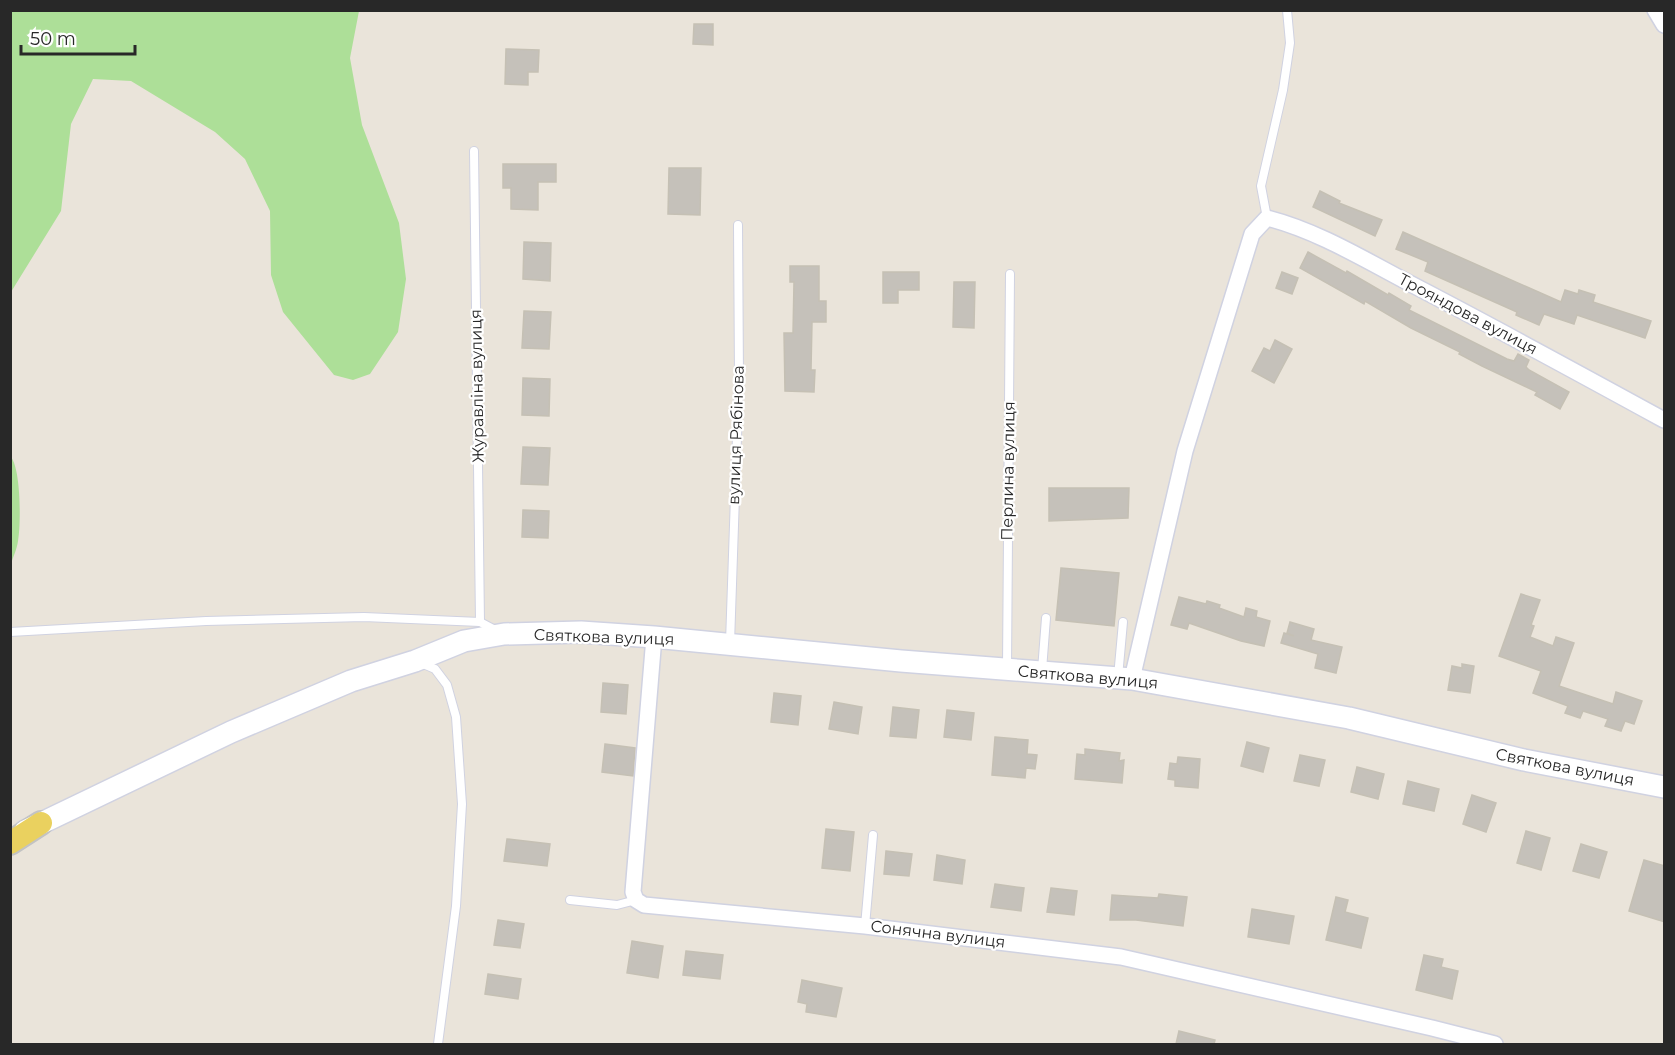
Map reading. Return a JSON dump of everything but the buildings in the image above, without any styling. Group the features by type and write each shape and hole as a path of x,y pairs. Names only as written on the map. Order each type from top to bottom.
{"main road":[{"name":"Святкова вулиця","path":"10,838 231,732 351,681 415,661 464,641 504,634 581,632 654,637 1125,678 1349,718 1524,760 1665,787"},
{"path":"10,832 41,823"},
{"path":"10,843 41,823"}],"street":[{"path":"1655,10 1665,24"},
{"name":"Трояндова вулиця","path":"1267,218 1297,225 1481,320 1664,420"},
{"path":"1125,678 1185,451 1252,234 1267,218"},
{"path":"636,900 633,892 654,637"},
{"name":"Сонячна вулиця","path":"636,900 644,904 865,926 1121,957 1495,1044"}],"lane":[{"path":"1267,218 1261,186 1283,90 1290,43 1287,10"},
{"name":"Журавліна вулиця","path":"474,151 480,622"},
{"name":"вулиця Рябінова","path":"730,644 738,378 738,225"},
{"name":"Перлина вулиця","path":"1007,669 1010,274"},
{"path":"10,632 206,621 364,617 480,622 504,634"},
{"path":"1042,672 1046,618"},
{"path":"1123,621 1125,678"},
{"path":"415,661 435,669 447,685 456,717 462,804 456,906 438,1044"},
{"path":"865,926 873,835"},
{"path":"570,900 616,905 636,900"}],"green space":[{"path":"11,10 359,11 350,58 362,125 399,223 406,279 398,332 370,374 353,380 334,375 283,312 271,275 270,211 245,159 215,132 131,81 93,79 71,124 61,211 11,292"},
{"path":"11,457 17,473 20,523 18,541 11,564"}]}
